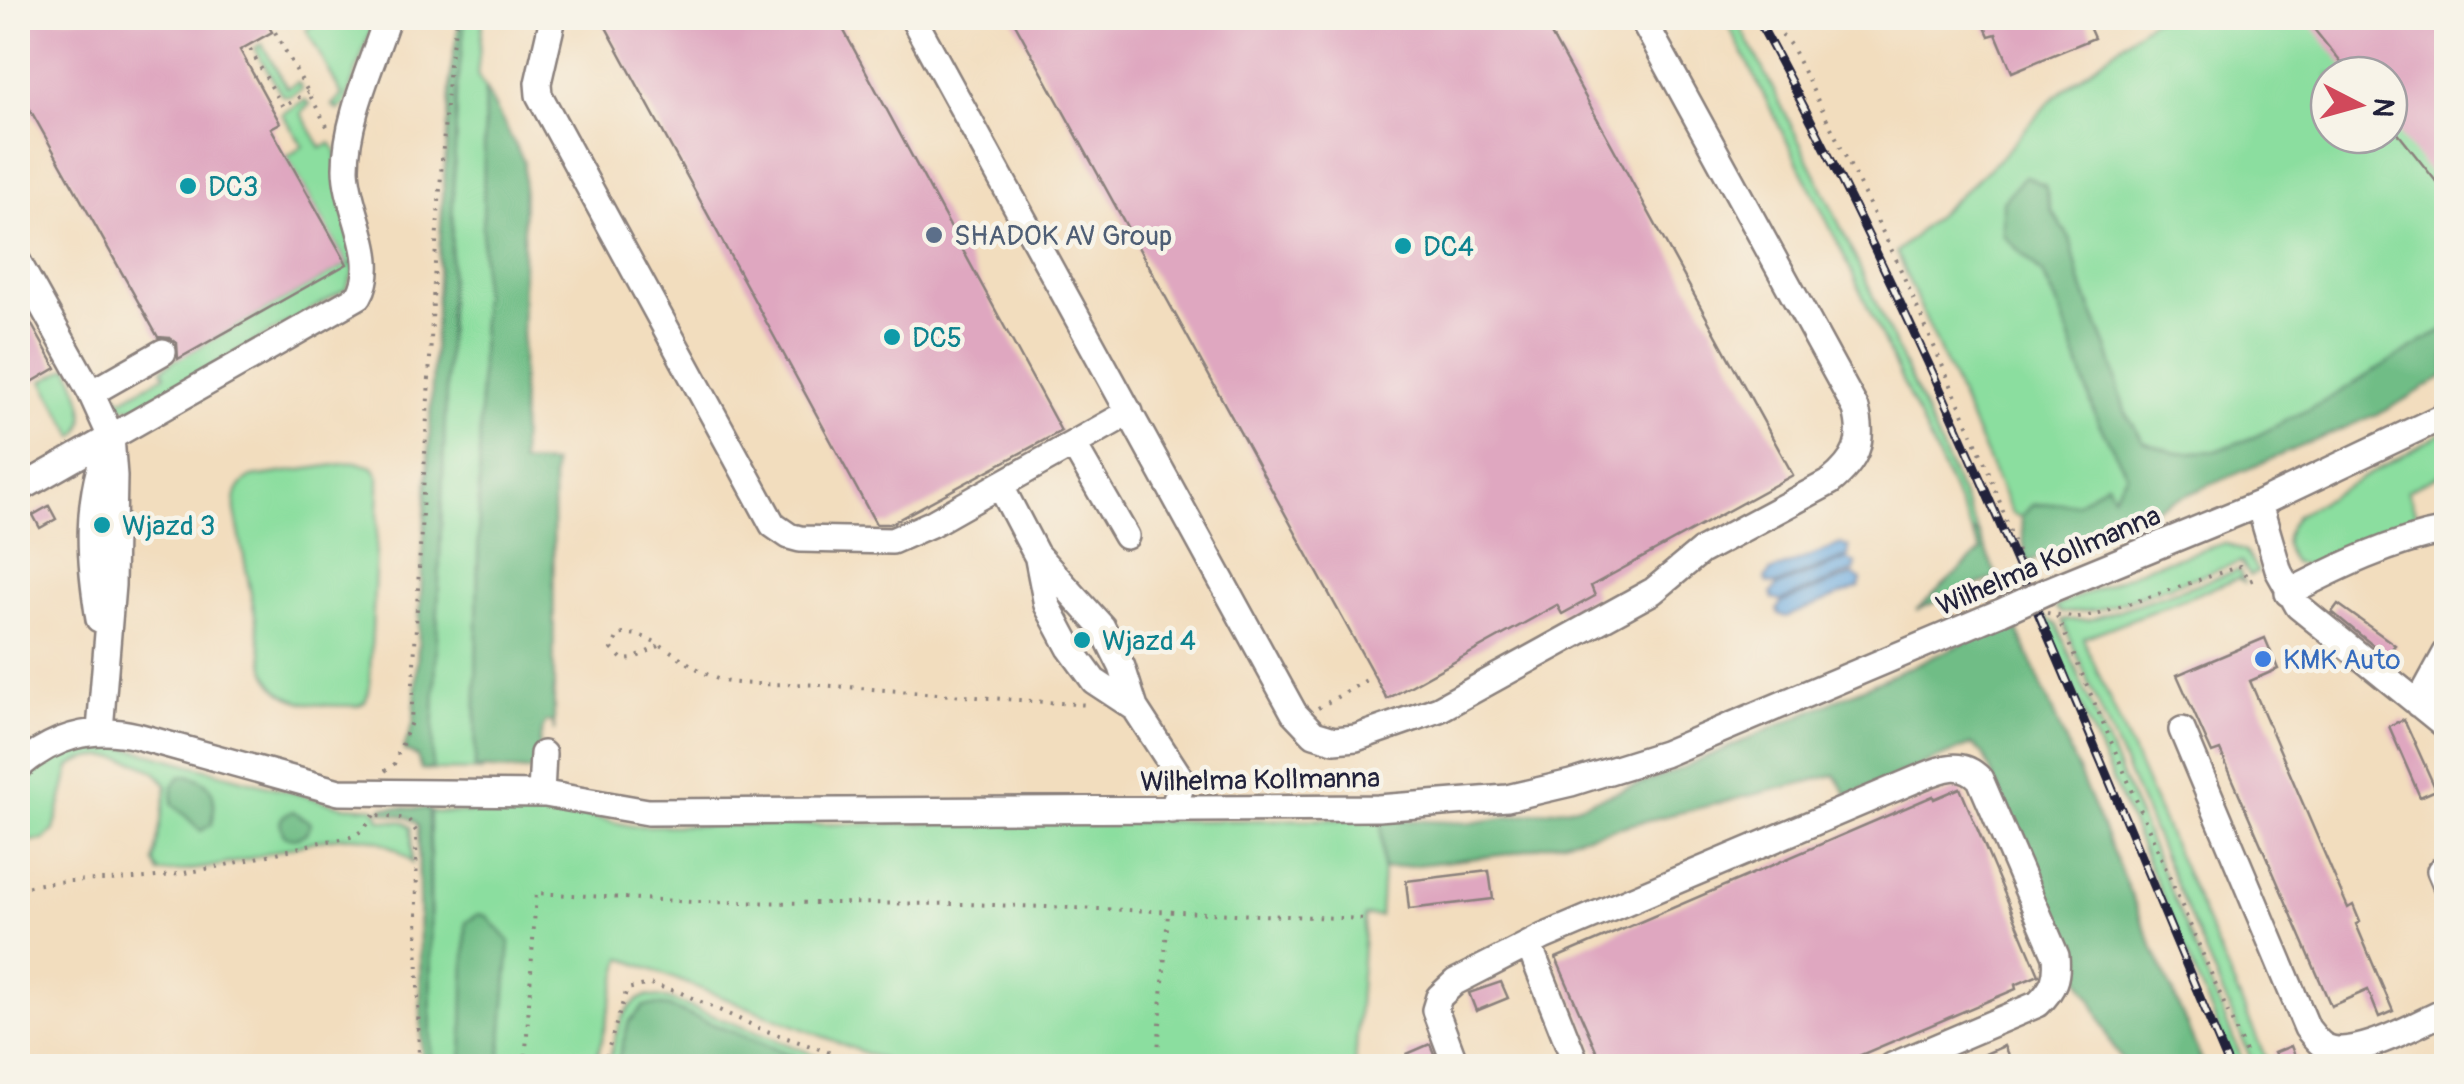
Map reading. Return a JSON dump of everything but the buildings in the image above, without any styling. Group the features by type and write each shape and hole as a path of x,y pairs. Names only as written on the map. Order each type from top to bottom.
{"street":[{"path":"18,490 359,296 368,274 346,168 351,130 387,18"},
{"path":"553,18 539,94 773,525 789,536 892,541 1130,412"},
{"path":"913,18 1294,712 1314,734 1334,740 1356,738 1439,709 1653,591 1700,550 1830,482 1848,468 1858,451 1861,428 1856,409 1642,18"},
{"path":"18,262 111,437 112,585 100,730"},
{"path":"91,393 163,352"},
{"name":"Wilhelma Kollmanna","path":"18,768 57,740 100,730 137,736 333,791 540,793 655,812 1172,810 1425,806 1491,800 1555,787 1664,754 2001,612 2046,602 2446,415"},
{"path":"1073,444 1126,536"},
{"path":"1000,484 1036,554 1047,605 1070,648 1094,681 1135,708"},
{"path":"2259,504 2288,593 2323,630 2446,726"},
{"path":"2288,593 2354,561 2420,536 2446,531"},
{"path":"1036,554 1102,626 1122,667 1135,708 1183,782 1172,810"},
{"path":"2418,704 2446,653"},
{"path":"2182,730 2307,1028 2316,1038 2334,1049 2362,1047 2446,1011"},
{"path":"540,793 544,754"},
{"path":"1456,1066 1435,1010 1438,998 1455,982 1528,944 1953,765 1966,768 1980,779 2056,956 2058,975 2050,994 2038,1004 1892,1066"},
{"path":"1528,944 1578,1066"}],"path":[{"path":"377,775 394,764 411,722 448,64 456,18"},
{"path":"1769,18 1792,46 1896,260 1991,477 2024,569"},
{"path":"270,23 331,133"},
{"path":"250,49 283,107 308,92"},
{"path":"2056,616 2078,618 2099,614 2240,566 2249,581 2260,576"},
{"path":"2046,602 2056,616 2251,1066"},
{"path":"659,646 623,660 612,649 618,635 627,633 650,639 707,676 730,682 810,684 1100,706"},
{"path":"1309,712 1370,678"},
{"path":"18,888 179,874 257,860 330,839 350,839 367,828 376,808 382,818 408,819 416,830 419,1066"},
{"path":"526,1066 536,893 694,902 966,904 1367,919"},
{"path":"1158,1066 1168,913"},
{"path":"603,1066 628,989 650,984 679,992 792,1041 870,1066"}],"green space":[{"path":"326,18 375,18 345,104 337,110 332,105 342,95 306,29"},
{"path":"460,18 465,18 457,93 432,770 421,769 417,756 404,747 414,722 439,256 452,63"},
{"path":"465,18 483,18 477,75 485,88 475,768 483,771 432,770 457,93"},
{"path":"1725,18 1736,18 1801,144 1978,532 1972,532 1840,247"},
{"path":"2155,18 2446,18 2446,328 2323,402 2254,437 2215,451 2175,453 2143,441 2125,411 2108,350 2080,281 2070,238 2051,210 2045,185 2003,235 2042,274 2062,315 2097,420 2127,474 2113,496 2107,483 2077,503 2033,505 2021,517 2012,514 1896,252 1999,159 2050,101"},
{"path":"262,44 287,88 298,82 302,89 290,96 282,95 255,48"},
{"path":"485,88 524,162 521,463 553,464 554,732 553,722 546,722 535,769 528,771 475,768"},
{"path":"305,100 310,104 301,113 321,148 331,143 336,150 355,265 350,265 355,269 346,289 140,408 121,407 109,397 111,391 121,400 165,375 162,369 172,362 347,264 287,157 303,146 282,114"},
{"path":"2025,176 2045,185 2051,210 2070,238 2080,281 2108,350 2125,411 2143,441 2175,453 2215,451 2254,437 2323,402 2446,328 2446,375 2387,410 2026,563 2021,517 2032,505 2077,503 2107,483 2113,495 2127,474 2097,420 2062,315 2043,274 2003,235 2003,201"},
{"path":"69,367 84,412 81,430 75,437 43,381"},
{"path":"2446,431 2446,472 2407,490 2421,527 2313,566 2294,563 2286,539 2297,515"},
{"path":"356,462 373,467 379,477 369,692 365,702 357,706 305,703 282,693 266,672 235,511 236,495 252,477"},
{"path":"1972,532 1978,532 1997,577 1916,610 1981,551"},
{"path":"2225,543 2245,552 2258,572 2250,576 2241,562 2098,610 2062,613 2055,607 2152,565"},
{"path":"2239,570 2244,582 2238,578 2083,638 2269,1066 2254,1066 2062,620 2089,620"},
{"path":"2042,616 2057,625 2245,1066 2235,1066"},
{"path":"2014,621 2204,1066 2129,1066 2115,1050 1983,754 1973,744 1848,796 1835,775 1509,854 1383,869 1381,819 1471,823 1576,806 1671,773"},
{"path":"88,745 125,747 342,806 375,808 381,820 405,822 411,827 412,863 377,841 339,837 222,865 159,873 154,862 167,786 149,768 108,757 81,761 70,767 54,830 44,840 26,841 18,847 18,781 51,758"},
{"path":"188,775 204,782 214,799 212,824 201,831 172,803 173,786 179,777"},
{"path":"537,805 632,826 1381,819 1380,916 1365,916 1355,1066 898,1066 622,958 595,1066 431,1066 430,812 470,813 474,806"},
{"path":"383,807 429,809 431,1066 422,1066 418,826 406,817 381,811"},
{"path":"293,811 311,823 304,834 296,837 283,834 280,822"},
{"path":"479,914 487,916 510,942 500,1066 462,1066 466,922"},
{"path":"646,996 669,999 844,1066 820,1066 655,1005 629,1022 616,1066 608,1066 624,1016"},
{"path":"655,1005 820,1066 616,1066 629,1022 644,1006"}],"water":[{"path":"1841,544 1849,548 1848,556 1775,585 1765,579 1770,572"},
{"path":"1848,559 1856,564 1854,571 1781,601 1773,599 1771,594 1776,587"},
{"path":"1853,575 1861,580 1859,587 1786,617 1777,610 1781,603"}],"railway":[{"path":"1757,18 1824,145 1947,405 2229,1066"}],"place":[{"name":"DC3","path":"188,186"},
{"name":"SHADOK AV Group","path":"934,235"},
{"name":"DC4","path":"1403,246"},
{"name":"DC5","path":"892,337"},
{"name":"Wjazd 3","path":"102,525"},
{"name":"Wjazd 4","path":"1082,640"},
{"name":"KMK Auto","path":"2263,659"}]}
